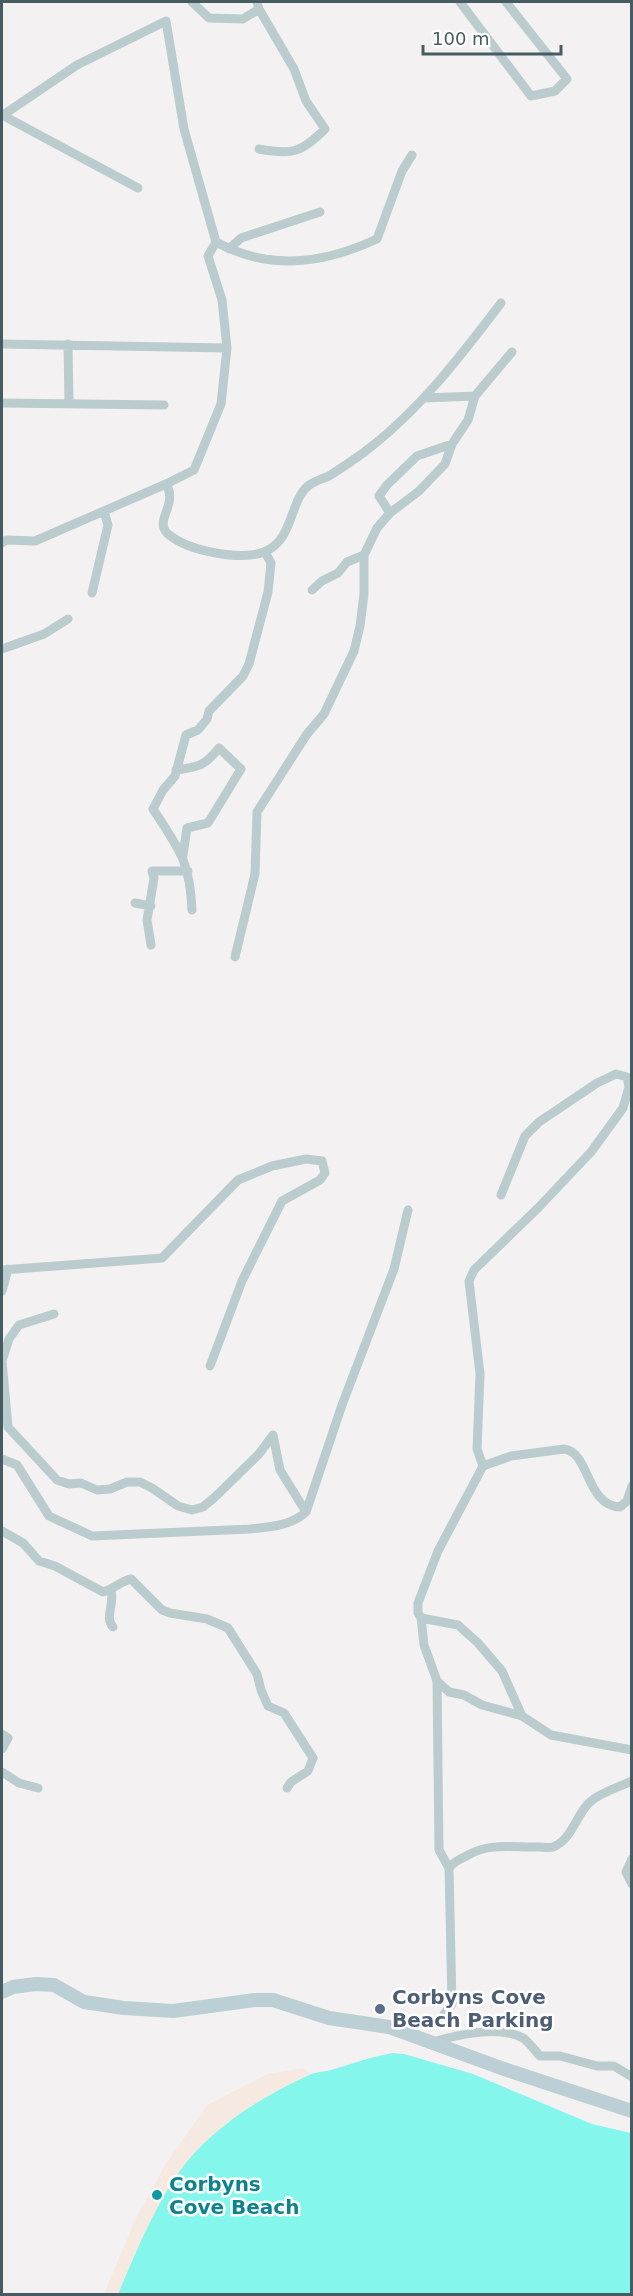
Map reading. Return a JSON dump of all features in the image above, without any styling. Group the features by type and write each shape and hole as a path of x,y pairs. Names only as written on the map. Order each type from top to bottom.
{"main road":[{"path":"2,1992 13,1987 36,1984 54,1985 84,2002 123,2008 173,2011 255,2000 273,2000 329,2018 389,2027 632,2111"}],"street":[{"path":"192,2 209,18 243,19 258,5 294,69 306,101 326,129 308,146 295,151 276,152 259,149"},
{"path":"460,2 531,96 555,91 567,79 506,2"},
{"path":"2,543 6,540 35,541 194,470 221,404 227,348 222,300 208,256 216,242 184,129 166,21 77,65 2,115 138,188"},
{"path":"216,242 249,256 273,260 312,261 353,250 376,239 402,171 412,155"},
{"path":"229,249 241,237 320,212"},
{"path":"166,484 171,491 171,500 163,526 166,533 177,540 222,555 243,556 265,552 290,526 297,504 309,485 363,453 424,398 465,351 501,303"},
{"path":"2,344 227,348"},
{"path":"68,344 69,404"},
{"path":"235,957 255,874 257,812 307,734 324,714 354,651 364,594 364,555 376,528 390,513 419,491 445,464 452,444 468,420 475,396 512,352"},
{"path":"424,398 475,396"},
{"path":"2,403 164,405"},
{"path":"390,513 379,496 387,485 417,456 452,444"},
{"path":"92,593 108,525 104,511"},
{"path":"192,910 191,882 183,855 153,809 163,790 175,776 186,735 198,729 207,719 209,711 243,676 249,664 268,592 271,563 265,552"},
{"path":"312,590 322,581 338,573 347,562 364,555"},
{"path":"2,649 44,634 68,619"},
{"path":"176,770 196,768 210,760 219,748 241,769 208,824 187,828 183,855"},
{"path":"150,945 147,920 154,878 152,871 188,871"},
{"path":"135,903 150,906"},
{"path":"483,1466 477,1449 480,1374 469,1281 474,1270 591,1152 623,1108 629,1088 627,1077 616,1074 597,1083 539,1122 525,1136 501,1195"},
{"path":"2,1291 5,1270 162,1258 238,1180 272,1166 306,1159 321,1161 325,1173 320,1180 282,1201 242,1281 210,1366"},
{"path":"2,1459 17,1465 49,1516 92,1536 272,1527 298,1519 306,1512 342,1405 394,1269 408,1210"},
{"path":"54,1314 19,1325 9,1339 2,1360 8,1427 57,1480 69,1484 81,1483 97,1490 110,1489 127,1482 140,1482 178,1506 192,1510 203,1507 215,1497 259,1454 273,1435 280,1470 306,1512"},
{"path":"444,2014 452,2004 449,1868 439,1850 437,1681 424,1645 422,1618 418,1613 418,1603 438,1551 483,1466 511,1456 564,1449 571,1450 576,1456 591,1485 599,1496 612,1507 620,1507 627,1501 632,1486"},
{"path":"2,1531 23,1543 39,1562 55,1566 103,1593 124,1580 131,1579 162,1610 207,1619 228,1628 257,1674 265,1702 284,1713 313,1758 308,1772 291,1782 287,1788"},
{"path":"111,1590 113,1598 108,1617 109,1624 113,1627"},
{"path":"422,1618 458,1625 478,1643 502,1671 522,1716"},
{"path":"437,1681 449,1692 464,1695 482,1705 522,1716 551,1735 632,1750"},
{"path":"2,1734 8,1737 2,1749"},
{"path":"2,1771 19,1783 38,1788"},
{"path":"449,1868 453,1863 479,1848 505,1845 529,1848 553,1847 565,1838 574,1827 580,1813 592,1800 632,1781"},
{"path":"632,1859 626,1872 632,1884"},
{"path":"430,2043 457,2035 493,2031 523,2038 540,2056 560,2056 597,2066 614,2066 632,2077"}],"sand":[{"name":"Corbyns Cove Beach","path":"303,2068 311,2074 228,2122 203,2144 155,2215 140,2242 118,2294 104,2294 135,2220 165,2165 207,2105 268,2074"}],"water":[{"path":"392,2053 404,2054 473,2074 592,2124 631,2133 631,2294 118,2294 159,2204 176,2176 203,2144 253,2105 309,2075"}],"place":[{"name":"Corbyns Cove Beach Parking","path":"380,2009"},
{"name":"Corbyns Cove Beach","path":"157,2195"}]}
